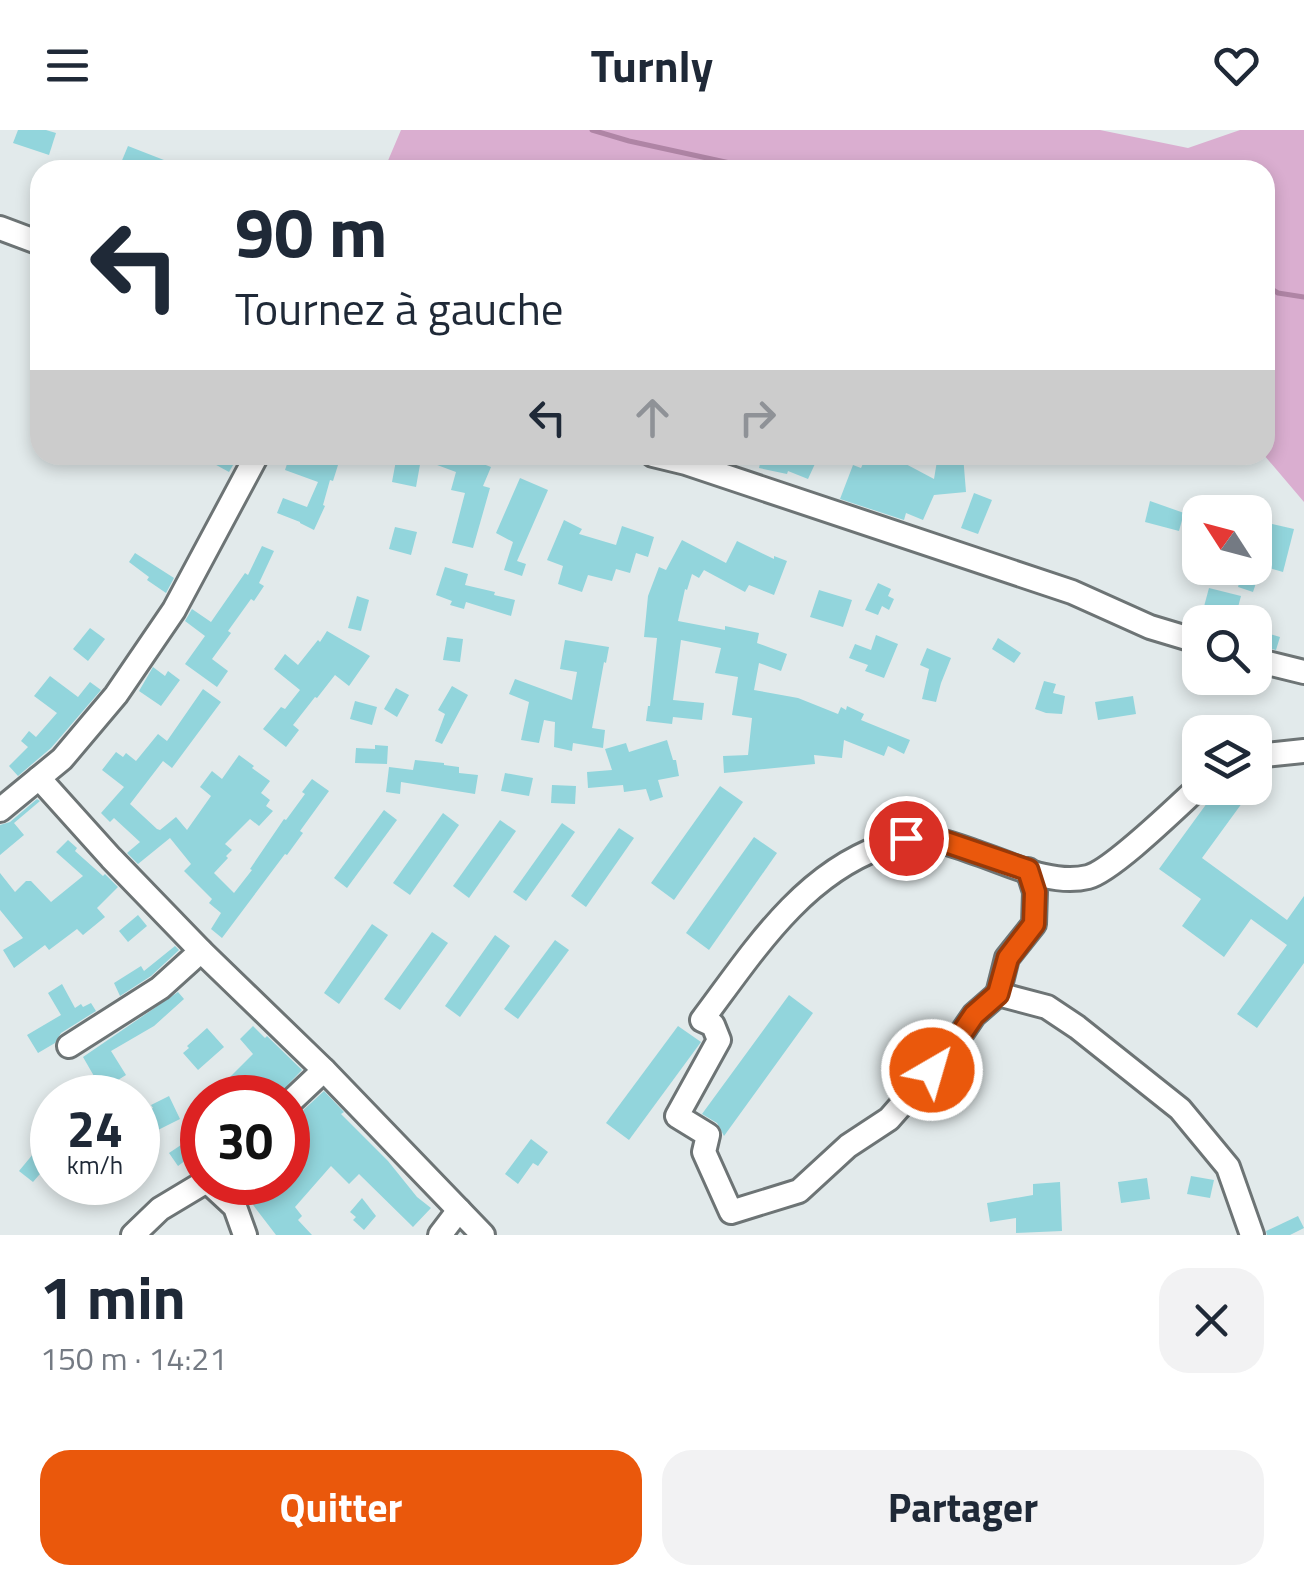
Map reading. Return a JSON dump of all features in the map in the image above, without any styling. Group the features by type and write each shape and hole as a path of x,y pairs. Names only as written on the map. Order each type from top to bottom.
{"street":[{"path":"0,228 30,238"},
{"path":"0,810 62,759 116,695 174,610 252,465"},
{"path":"692,465 1072,592 1150,627 1182,637"},
{"path":"1272,664 1304,672"},
{"path":"1272,754 1304,750"},
{"path":"39,778 111,858 483,1235"},
{"path":"1028,870 1035,892 1034,924 1008,958 998,994 974,1015 953,1046 889,1119 848,1146 799,1191 731,1212 704,1152 708,1135 676,1116 719,1040 714,1025 702,1020 798,900 843,866 906,838 937,839 1028,870 1072,880 1093,876 1182,802"},
{"path":"70,1046 160,988 201,950"},
{"path":"998,994 1047,1007 1180,1108 1228,1168 1252,1235"},
{"path":"310,1083 324,1070"},
{"path":"133,1235 160,1209 180,1198"},
{"path":"233,1205 245,1235"},
{"path":"440,1235 458,1210"}],"shaded area":[{"path":"401,130 1100,130 1188,148 1240,130 1304,130 1304,502 1273,465 1275,160 388,160"}],"building":[{"path":"18,130 56,133 49,155 13,143"},
{"path":"128,146 164,160 122,160"},
{"path":"287,465 338,465 314,530 277,513 283,498 307,507 318,482 285,470"},
{"path":"395,465 420,465 416,487 392,482"},
{"path":"437,465 491,467 483,486 490,488 473,548 452,543 465,493 451,490 456,472"},
{"path":"814,465 808,479 788,471 787,474 759,468"},
{"path":"853,465 861,468 908,465 934,479 936,465 964,465 966,492 934,495 923,520 906,513 904,520 840,499"},
{"path":"520,478 548,490 517,561 526,564 522,576 504,570 513,542 496,533"},
{"path":"974,493 992,500 978,534 961,528"},
{"path":"1150,501 1182,512 1179,531 1145,522"},
{"path":"564,520 582,529 579,534 616,545 622,526 654,537 648,557 636,553 630,573 616,569 612,581 588,575 582,592 558,584 563,566 547,560"},
{"path":"1272,524 1294,529 1283,572 1272,569"},
{"path":"395,527 417,532 411,555 389,549"},
{"path":"682,540 726,563 737,541 787,561 774,595 749,585 745,592 704,570 699,578 692,574 678,621 759,633 757,643 787,654 781,671 759,663 754,690 798,698 838,714 841,707 846,710 847,706 864,714 861,720 910,740 904,754 888,746 884,756 844,740 842,758 814,755 815,764 724,773 723,756 748,755 752,718 732,715 738,677 715,673 721,648 681,640 673,700 704,703 702,720 673,717 672,724 646,721 657,638 644,637 648,596 659,567 666,570"},
{"path":"262,546 274,551 259,583 264,586 228,631 231,633 212,659 228,671 217,687 185,664 205,636 185,621 192,609 211,622 245,573 248,575"},
{"path":"135,553 174,578 166,593 129,562"},
{"path":"445,567 468,574 465,585 515,600 511,616 466,602 464,609 436,595"},
{"path":"878,583 891,589 888,596 894,599 889,610 882,606 878,615 865,610"},
{"path":"1239,585 1255,585 1253,592"},
{"path":"1209,588 1241,596 1239,605 1204,605"},
{"path":"819,590 852,600 843,627 810,617"},
{"path":"357,596 369,600 361,631 348,628"},
{"path":"90,628 105,639 88,661 73,649"},
{"path":"327,631 370,656 349,686 335,675 293,725 299,730 286,747 263,729 300,690 274,669 285,654 298,665"},
{"path":"876,635 898,644 884,678 865,671 868,665 849,658 855,644 871,650"},
{"path":"1272,635 1280,637 1276,650 1272,649"},
{"path":"447,637 463,639 460,662 443,660"},
{"path":"998,638 1021,653 1014,663 992,649"},
{"path":"565,640 609,647 592,728 605,730 603,748 573,743 572,751 554,747 555,722 544,720 539,743 521,740 529,702 509,694 515,679 572,700 577,672 560,669"},
{"path":"927,648 951,658 936,702 922,699 929,669 920,665"},
{"path":"153,667 180,680 161,706 139,691"},
{"path":"50,676 78,697 90,682 101,690 51,748 18,776 9,766 28,747 21,741 29,731 36,737 57,713 34,696"},
{"path":"1044,681 1056,684 1053,693 1065,696 1062,714 1035,709"},
{"path":"452,686 468,695 442,744 435,741 445,714 438,710"},
{"path":"396,688 409,695 397,717 384,709"},
{"path":"203,689 221,702 172,768 163,761 130,804 157,829 176,817 187,830 211,796 200,787 212,771 222,779 239,755 254,766 270,781 261,793 270,800 266,806 273,811 259,826 250,819 225,844 232,850 214,873 234,893 312,779 329,791 287,855 222,938 211,929 221,913 184,871 191,864 170,838 138,864 127,853 140,842 114,818 110,822 101,813 124,787 102,770 116,752 123,757 126,753 136,761 158,734 167,741"},
{"path":"1133,696 1136,714 1098,720 1095,702"},
{"path":"355,701 377,707 372,725 350,719"},
{"path":"667,740 679,776 658,780 663,797 650,801 646,789 624,792 623,785 588,788 587,772 612,770 605,749 626,743 629,752"},
{"path":"375,745 388,746 387,764 355,763 356,748 375,749"},
{"path":"415,760 444,763 459,767 459,773 478,775 475,794 401,782 400,794 386,792 389,767 413,770"},
{"path":"505,773 533,778 529,796 501,791"},
{"path":"552,785 576,786 575,804 551,803"},
{"path":"720,786 743,802 674,900 651,883"},
{"path":"37,799 40,801 14,823 24,835 0,855 0,825 10,822"},
{"path":"1206,805 1241,805 1202,858 1287,920 1304,896 1304,963 1257,1028 1237,1014 1287,945 1251,919 1224,957 1182,926 1201,899 1159,869"},
{"path":"384,810 397,820 347,888 334,878"},
{"path":"443,813 459,825 410,895 393,883"},
{"path":"500,820 516,831 469,898 453,886"},
{"path":"562,823 575,832 526,901 513,892"},
{"path":"619,828 634,838 586,907 571,896"},
{"path":"754,837 777,853 709,950 686,933"},
{"path":"68,840 77,848 75,851 118,887 97,908 105,917 83,935 77,929 49,950 45,945 14,968 3,950 23,938 0,910 0,873 15,892 31,881 51,902 83,876 56,852"},
{"path":"138,915 147,926 128,942 119,931"},
{"path":"372,924 388,935 339,1004 324,993"},
{"path":"432,932 448,943 400,1010 384,999"},
{"path":"495,935 510,946 460,1017 445,1006"},
{"path":"555,940 569,950 518,1019 504,1009"},
{"path":"175,946 179,950 151,976 120,996 114,983 141,966 144,971"},
{"path":"62,984 75,1008 91,1003 96,1011 38,1053 27,1035 61,1015 48,993"},
{"path":"178,992 184,999 154,1026 111,1051 126,1075 93,1075 83,1057"},
{"path":"789,995 813,1013 724,1136 717,1123 702,1114"},
{"path":"253,1026 302,1070 297,1075 232,1075 253,1054 240,1039"},
{"path":"678,1026 701,1042 629,1140 606,1123"},
{"path":"207,1028 224,1047 198,1070 183,1053"},
{"path":"324,1091 431,1208 413,1227 359,1174 349,1184 331,1166 310,1190 310,1104"},
{"path":"169,1096 180,1119 160,1129 160,1100"},
{"path":"531,1139 548,1152 538,1166 533,1163 518,1184 505,1174"},
{"path":"180,1146 180,1164 178,1166 169,1153"},
{"path":"30,1158 30,1180 19,1171"},
{"path":"1191,1176 1214,1180 1210,1198 1187,1194"},
{"path":"1147,1178 1150,1199 1121,1203 1118,1182"},
{"path":"1060,1182 1062,1231 1016,1233 1016,1218 990,1222 987,1203 1033,1195 1033,1184"},
{"path":"362,1198 376,1216 364,1230 350,1212"},
{"path":"253,1205 297,1205 302,1216 298,1220 312,1235 276,1235"},
{"path":"1298,1216 1304,1228 1290,1235 1267,1235 1266,1231"}],"waterway":[{"path":"592,130 716,160"},
{"path":"1275,291 1304,297"}],"route":[{"path":"906,838 937,839 1028,870 1035,892 1034,924 1008,958 998,994 974,1015 932,1070"}]}
